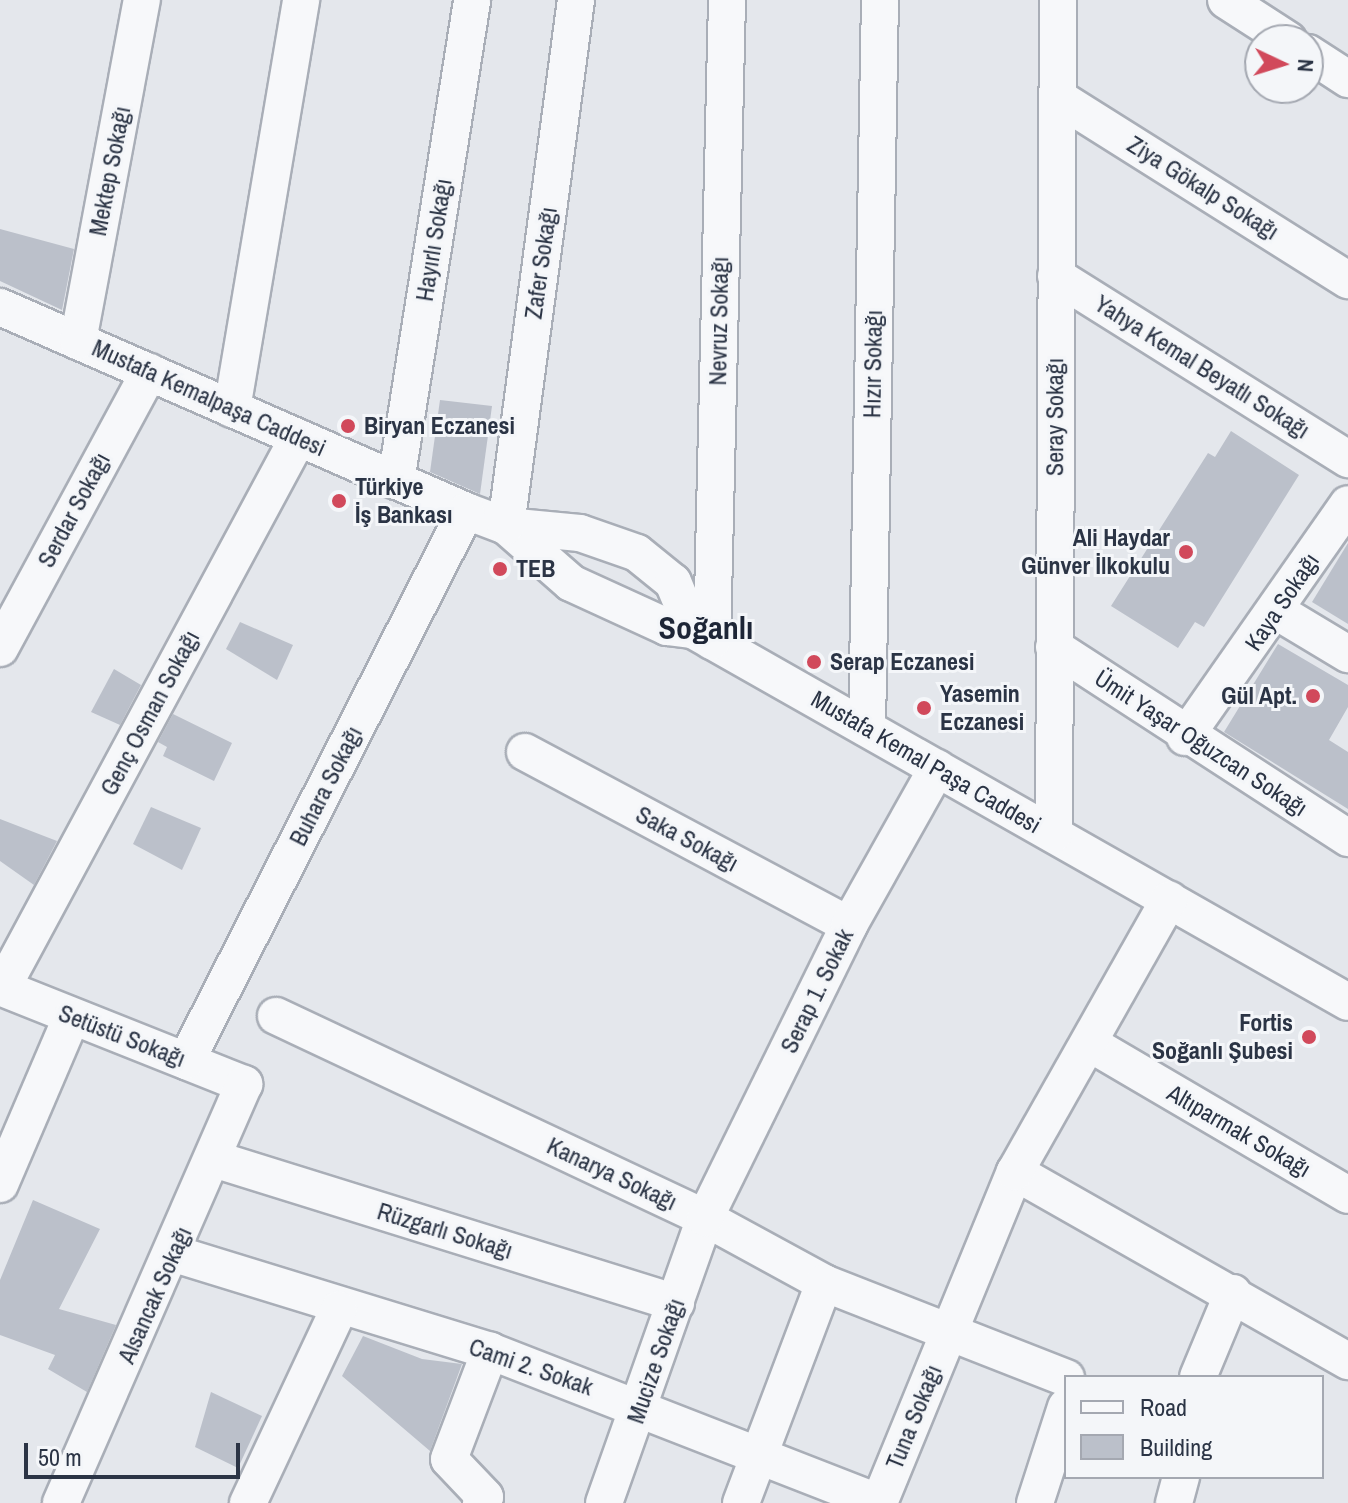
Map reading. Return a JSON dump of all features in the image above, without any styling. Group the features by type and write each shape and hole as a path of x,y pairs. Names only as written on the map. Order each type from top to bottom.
{"street":[{"name":"Mektep Sokağı","path":"78,341 142,0"},
{"path":"232,409 301,0"},
{"name":"Hayırlı Sokağı","path":"396,481 472,0"},
{"name":"Zafer Sokağı","path":"506,526 576,0"},
{"name":"Nevruz Sokağı","path":"702,636 727,0"},
{"name":"Hızır Sokağı","path":"867,728 880,0"},
{"name":"Seray Sokağı","path":"1054,834 1058,0"},
{"path":"1241,5 1267,24"},
{"path":"1324,63 1348,79"},
{"name":"Ziya Gökalp Sokağı","path":"1057,97 1348,280"},
{"name":"Yahya Kemal Beyatlı Sokağı","path":"1056,276 1348,459"},
{"name":"Mustafa Kemalpaşa Caddesi","path":"0,307 506,526"},
{"name":"Serdar Sokağı","path":"0,648 149,372"},
{"name":"Genç Osman Sokağı","path":"1,988 298,438"},
{"name":"Kaya Sokağı","path":"1185,737 1278,612 1348,504"},
{"name":"Buhara Sokağı","path":"186,1061 466,511"},
{"path":"506,526 580,533 637,553 673,582 702,636"},
{"name":"Mustafa Kemal Paşa Caddesi","path":"506,526 571,583 667,627 702,636 1348,1002"},
{"path":"1278,612 1348,654"},
{"name":"Ümit Yaşar Oğuzcan Sokağı","path":"1054,647 1185,737 1348,838"},
{"name":"Saka Sokağı","path":"525,752 849,925"},
{"name":"Serap 1. Sokak","path":"705,1218 849,925 937,768"},
{"name":"Tuna Sokağı","path":"879,1503 1015,1172 1169,900"},
{"name":"Setüstü Sokağı","path":"1,988 244,1084"},
{"name":"Kanarya Sokağı","path":"276,1016 705,1218 824,1283 1064,1377"},
{"path":"0,1184 71,1018"},
{"name":"Altıparmak Sokağı","path":"1089,1043 1348,1195"},
{"name":"Alsancak Sokağı","path":"61,1503 175,1254 244,1084"},
{"name":"Rüzgarlı Sokağı","path":"214,1159 676,1303"},
{"path":"1015,1172 1348,1361"},
{"name":"Mucize Sokağı","path":"604,1503 705,1218"},
{"name":"Cami 2. Sokak","path":"175,1254 339,1309 490,1351 760,1451 879,1503"},
{"path":"741,1503 824,1283"},
{"path":"1199,1375 1233,1293"},
{"path":"248,1503 339,1309"},
{"path":"481,1503 485,1497 449,1459 490,1351"},
{"path":"1035,1503 1064,1413"},
{"path":"1174,1503 1180,1479"}],"building":[{"path":"0,229 74,249 62,310 0,281"},
{"path":"440,400 492,406 480,494 430,472"},
{"path":"1231,431 1299,475 1204,627 1195,622 1178,648 1111,606 1208,453 1215,457"},
{"path":"1348,543 1348,624 1312,602"},
{"path":"240,622 293,645 277,680 226,649"},
{"path":"1278,644 1348,685 1348,707 1329,740 1348,752 1348,809 1224,732"},
{"path":"114,669 141,685 120,725 91,712"},
{"path":"173,714 232,743 214,781 163,756 167,747 158,742"},
{"path":"151,807 201,828 182,870 133,844"},
{"path":"0,819 57,841 34,885 0,861"},
{"path":"33,1200 100,1229 59,1309 116,1325 87,1392 48,1369 55,1355 0,1335 0,1280"},
{"path":"363,1336 422,1359 462,1364 430,1451 342,1376"},
{"path":"211,1392 262,1416 238,1468 195,1447"}],"place":[{"name":"Biryan Eczanesi","path":"348,426"},
{"name":"Türkiye İş Bankası","path":"339,501"},
{"name":"Ali Haydar Günver İlkokulu","path":"1186,552"},
{"name":"TEB","path":"500,569"},
{"name":"Serap Eczanesi","path":"814,662"},
{"name":"Gül Apt.","path":"1313,696"},
{"name":"Yasemin Eczanesi","path":"924,708"},
{"name":"Fortis Soğanlı Şubesi","path":"1309,1037"}],"district":[{"name":"Soğanlı","path":"706,628"}]}
